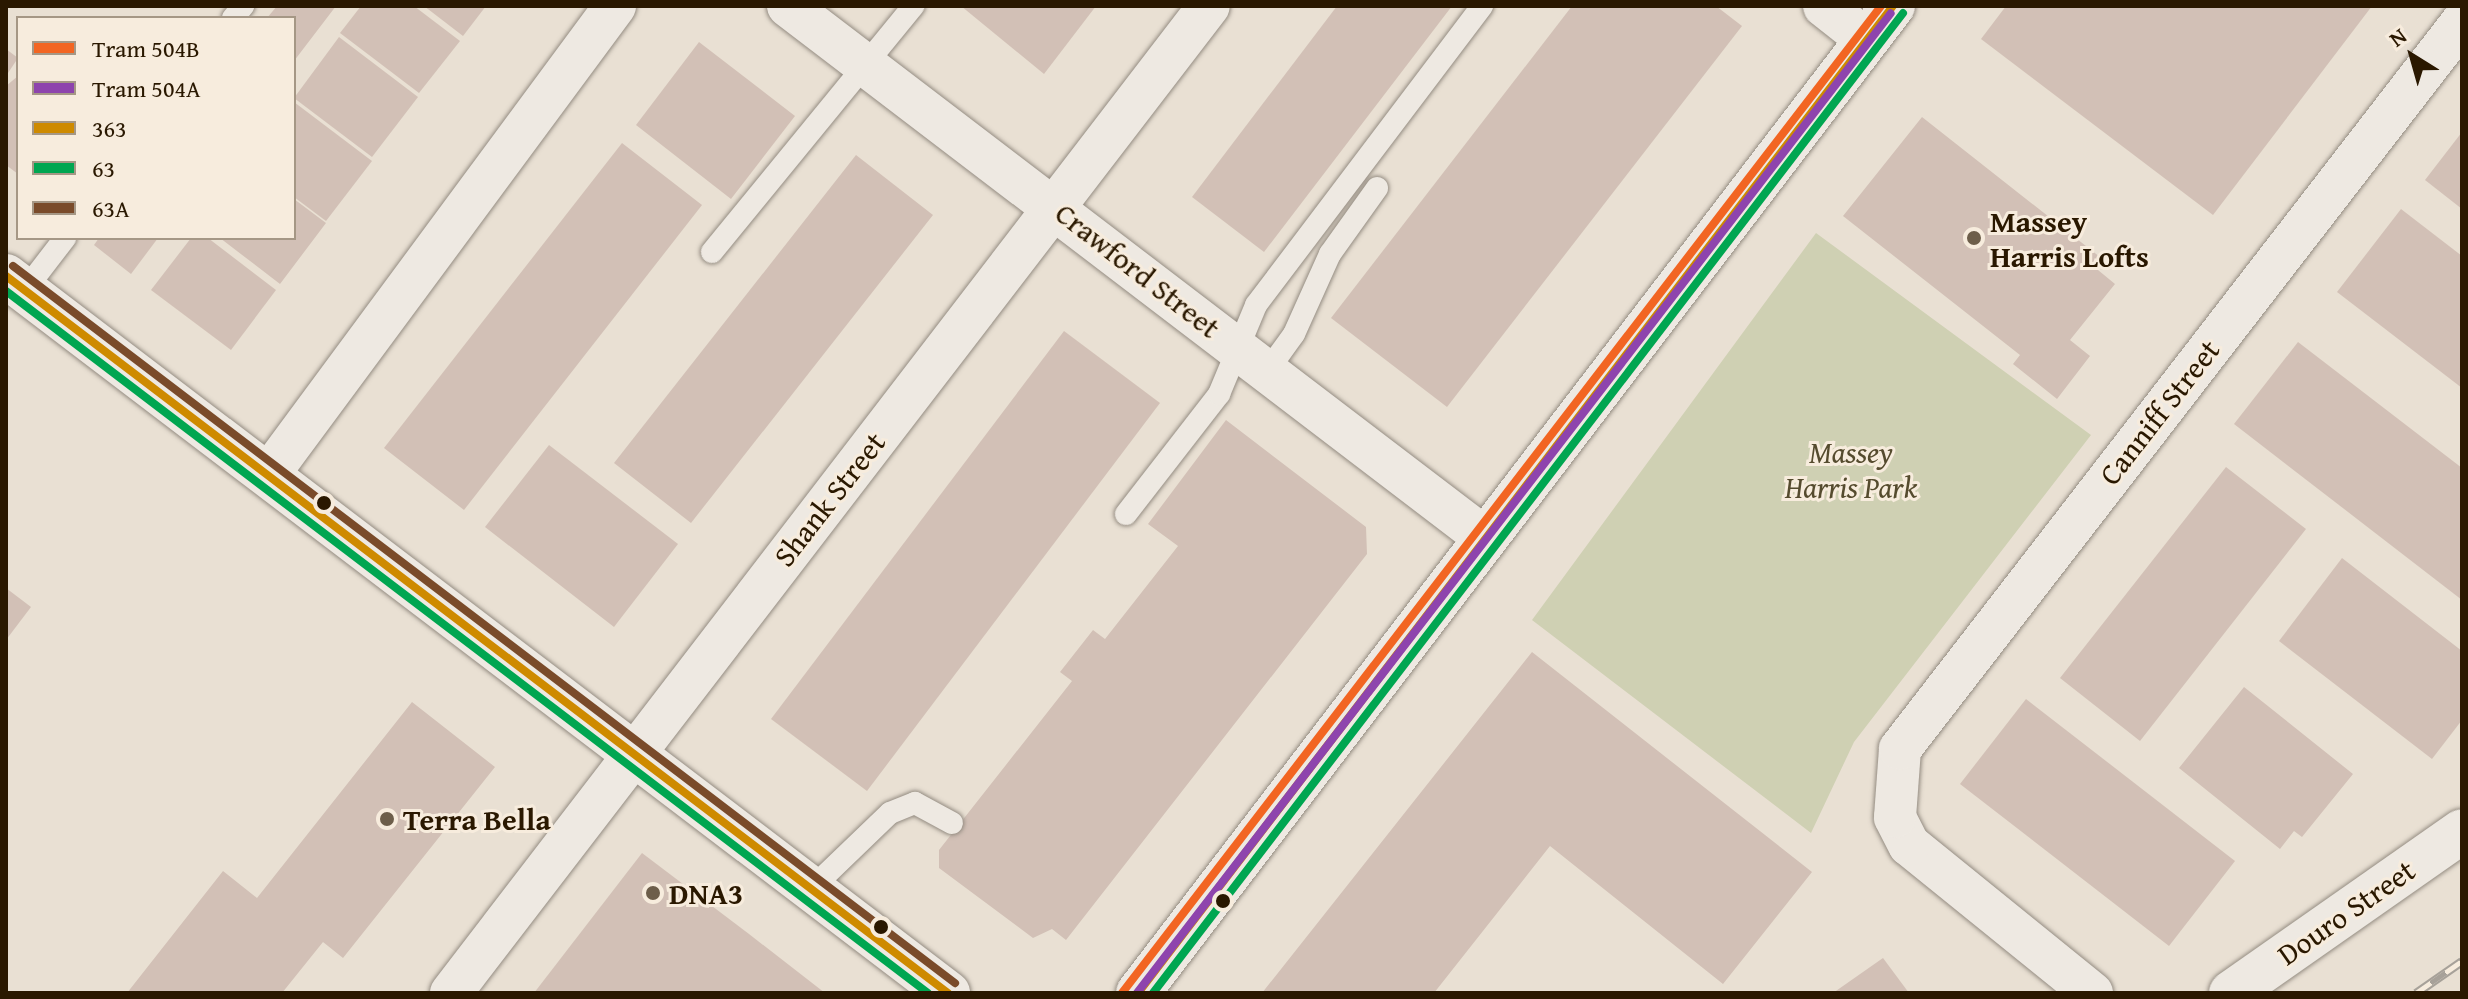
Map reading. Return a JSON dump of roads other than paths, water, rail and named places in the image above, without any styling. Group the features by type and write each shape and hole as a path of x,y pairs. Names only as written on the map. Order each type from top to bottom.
{"street":[{"path":"269,474 615,6"},
{"name":"Crawford Street","path":"788,6 1485,538"},
{"name":"Shank Street","path":"451,993 1209,6"},
{"path":"1138,993 1880,23 1824,6"},
{"name":"Canniff Street","path":"2092,993 1930,868 1895,817 1900,749 2462,22"},
{"path":"16,283 948,993"},
{"name":"Douro Street","path":"2231,993 2462,831"}],"lane":[{"path":"712,252 861,64 913,6"},
{"path":"1253,359 1256,305 1482,6"},
{"path":"1126,514 1219,394 1253,359 1294,334 1330,254 1377,188"},
{"path":"16,283 63,240"},
{"path":"812,888 890,813 915,803 952,823"}],"railway":[{"path":"2416,993 2462,961"}],"tram line":[{"name":"504B","path":"1122,993 1881,6"},
{"name":"504A","path":"1137,993 1891,13"}],"place":[{"name":"Massey Harris Lofts","path":"1974,238"},
{"name":"Terra Bella","path":"387,819"},
{"name":"DNA3","path":"653,893"}],"park label":[{"name":"Massey Harris Park","path":"1851,469"}]}
